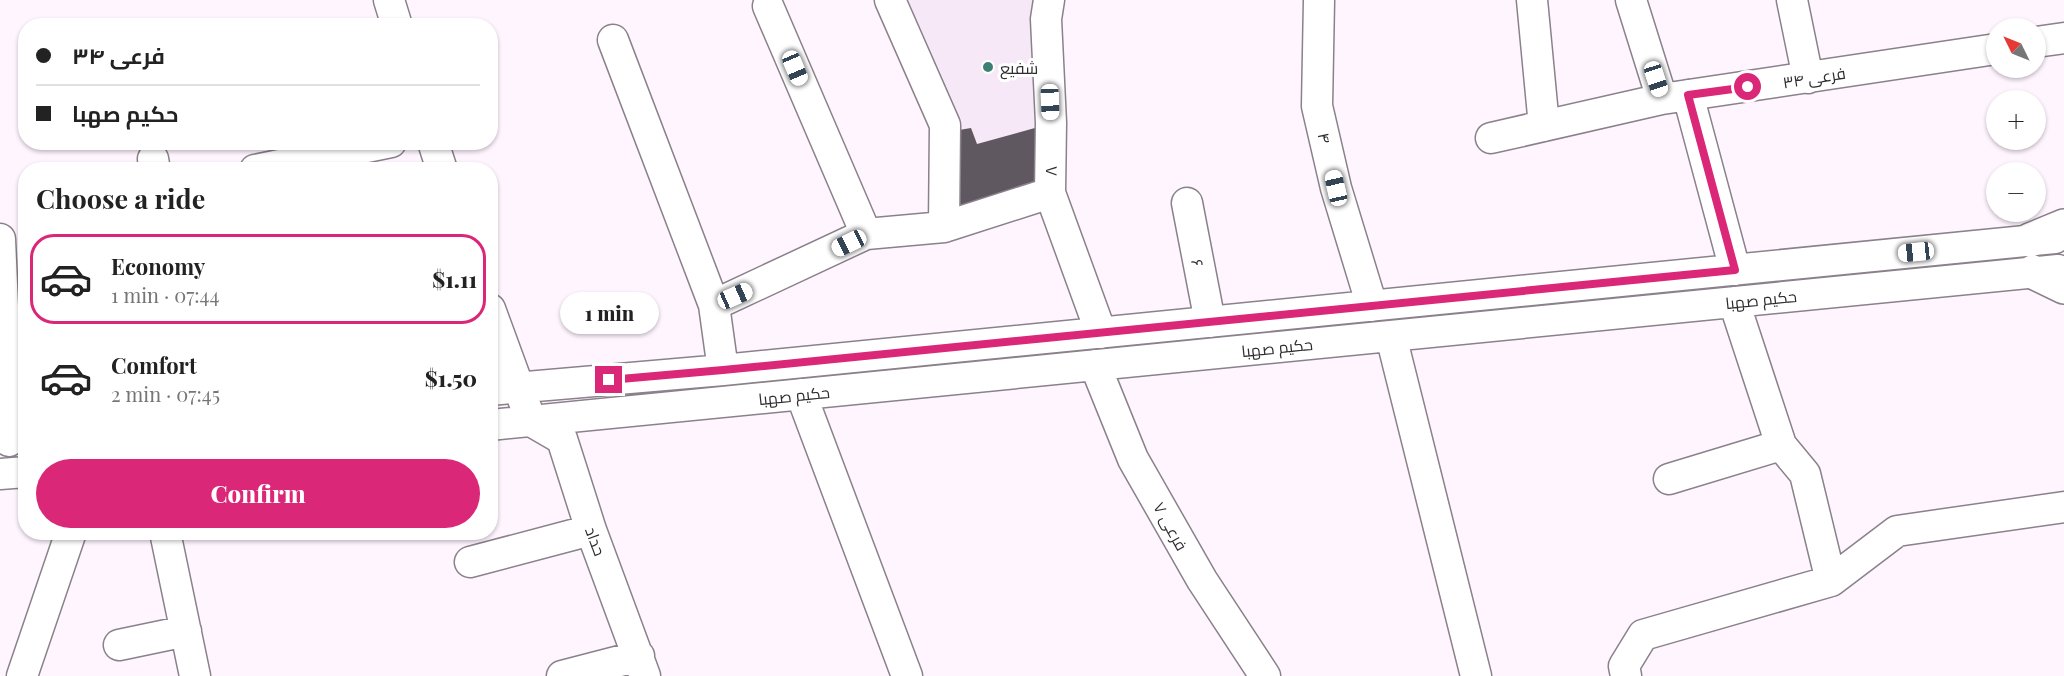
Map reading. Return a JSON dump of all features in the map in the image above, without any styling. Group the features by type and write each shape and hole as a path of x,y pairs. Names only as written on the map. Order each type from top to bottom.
{"main road":[{"path":"2064,226 2042,260 2064,287"}],"street":[{"path":"389,0 395,18"},
{"path":"890,0 945,125 944,227"},
{"name":"۸","path":"1049,0 1046,19 1051,123 1050,193 1101,333"},
{"name":"۴","path":"1319,0 1317,106 1336,188 1372,306"},
{"path":"1532,0 1544,126"},
{"path":"1631,0 1675,97 1735,270"},
{"path":"1791,0 1808,78"},
{"path":"768,6 866,234"},
{"path":"2046,41 2064,38"},
{"path":"613,40 714,305 723,370"},
{"name":"فرعی ۳۴","path":"1491,138 1675,97 1986,51"},
{"path":"294,162 352,150"},
{"path":"714,305 866,234 944,227 1050,193"},
{"name":"۶","path":"1186,203 1210,322"},
{"name":"حکیم صهبا","path":"498,424 1734,302 2042,260 2064,237"},
{"path":"0,239 12,441"},
{"name":"حکیم صهبا","path":"504,389 723,370 1735,270 2042,260"},
{"path":"1734,302 1781,445 1805,474 1831,581"},
{"path":"1391,336 1476,676"},
{"path":"498,355 504,389 531,421"},
{"name":"فرعی ۷","path":"1095,365 1133,459 1202,580 1265,676"},
{"path":"801,394 908,676"},
{"name":"حداد","path":"531,421 562,439 591,530 642,666"},
{"path":"1669,479 1781,445"},
{"path":"0,474 18,472"},
{"path":"1626,676 1624,666 1643,635 1831,581 1897,531 2064,507"},
{"path":"470,562 591,530"},
{"path":"22,676 68,540"},
{"path":"167,540 195,676"},
{"path":"119,645 186,632"},
{"path":"562,676 642,666"}],"shaded area":[{"name":"شفیع","path":"908,0 1037,0 1040,186 953,131 962,121"}],"building":[{"path":"1042,126 1040,186 951,216 953,131 971,128 977,144"}],"place":[{"name":"شفیع","path":"988,67"}],"route":[{"path":"609,380 1735,270 1688,95 1748,87"}]}
